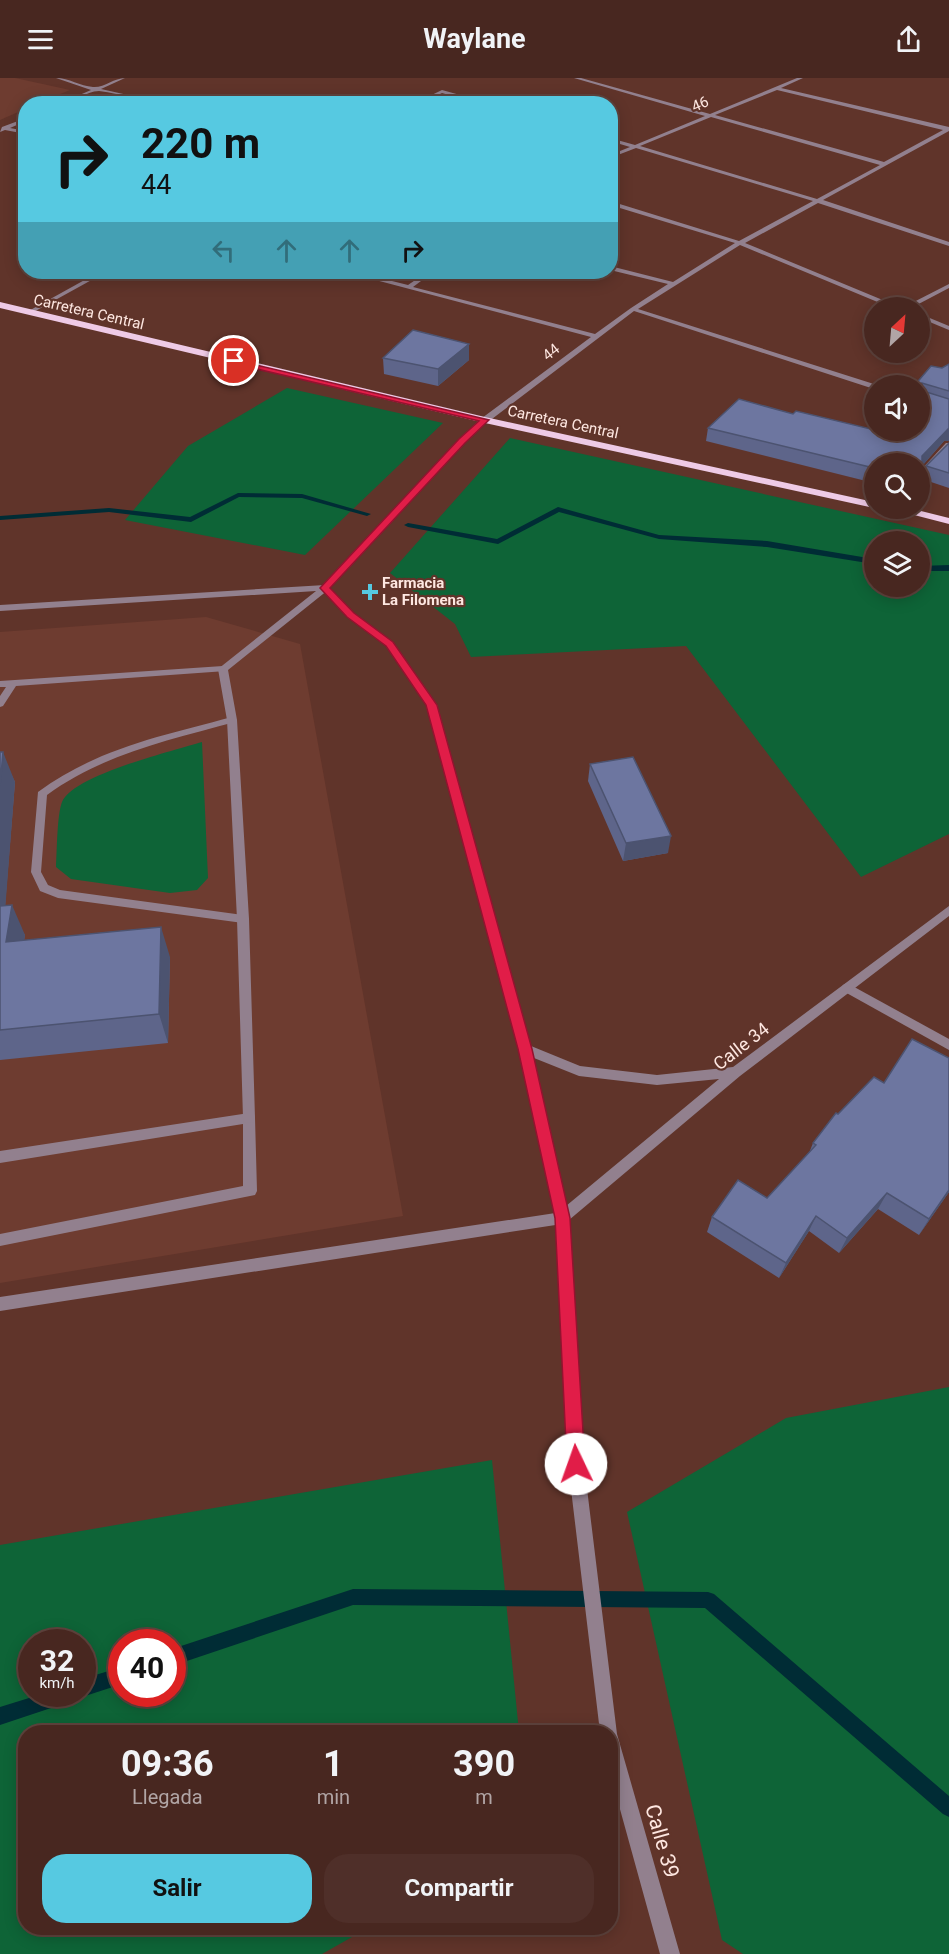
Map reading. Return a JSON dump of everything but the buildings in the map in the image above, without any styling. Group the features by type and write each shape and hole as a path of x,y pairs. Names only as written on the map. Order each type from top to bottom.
{"highway":[{"name":"Carretera Central","path":"0,305 485,420 864,503"},
{"path":"930,517 949,521"}],"street":[{"path":"58,78 128,96"},
{"path":"79,96 123,78"},
{"path":"576,78 884,164"},
{"name":"46","path":"618,154 706,115 801,78"},
{"path":"776,88 948,129"},
{"path":"432,96 442,91 459,96"},
{"path":"2,129 18,122"},
{"path":"2,129 18,132"},
{"name":"44","path":"223,669 325,588 462,441 485,420 594,336 633,309 740,243 948,129"},
{"path":"618,141 819,201 949,244"},
{"path":"618,205 740,243 872,297"},
{"path":"618,270 674,284"},
{"path":"28,313 90,279"},
{"path":"380,279 594,336"},
{"path":"410,286 420,279"},
{"path":"927,297 949,286"},
{"path":"633,309 864,384"},
{"path":"930,320 949,328"},
{"path":"930,465 949,445"},
{"path":"0,608 325,588"},
{"name":"Calle 39","path":"325,588 350,615 389,644 432,705 525,1049 562,1218 576,1464 608,1725"},
{"path":"0,684 223,669 232,720 243,919 250,1191 0,1240"},
{"path":"0,704 13,683"},
{"path":"232,720 96,759 65,775 42,794 36,872 44,888 58,894 243,919"},
{"name":"Calle 34","path":"562,1218 736,1072 949,910"},
{"path":"847,988 949,1045"},
{"path":"525,1049 579,1071 657,1080 736,1072"},
{"path":"0,1157 249,1118"},
{"path":"0,1304 562,1218"},
{"name":"Calle 39","path":"618,1766 670,1954"}],"shaded area":[{"path":"0,78 15,78 70,90 55,96 18,96 18,112 0,120"},
{"path":"206,617 300,644 403,1216 0,1283 0,632"}],"green space":[{"path":"287,388 443,423 305,555 125,520 188,446"},
{"path":"510,438 864,516 864,519 877,519 949,535 949,834 861,877 686,646 471,657 455,624 390,573"},
{"path":"202,742 208,878 197,890 170,893 71,879 56,867 60,808 70,792 84,782 125,765"},
{"path":"949,1387 949,1954 743,1954 722,1940 627,1512 786,1418"},
{"path":"492,1460 518,1725 18,1725 18,1935 356,1935 322,1954 0,1954 0,1545"}],"waterway":[{"path":"0,518 109,510 191,520 238,495 302,496 367,514"},
{"path":"408,525 498,542 558,509 659,537 767,544 864,560"},
{"path":"930,569 949,568"},
{"path":"186,1653 353,1597 708,1600 949,1808"},
{"path":"96,1683 108,1680"},
{"path":"0,1716 27,1707"}],"place":[{"name":"Farmacia La Filomena","path":"370,592"}],"route":[{"path":"234,361 485,420 462,441 325,588 350,615 389,644 432,705 525,1049 562,1218 576,1464"}]}
